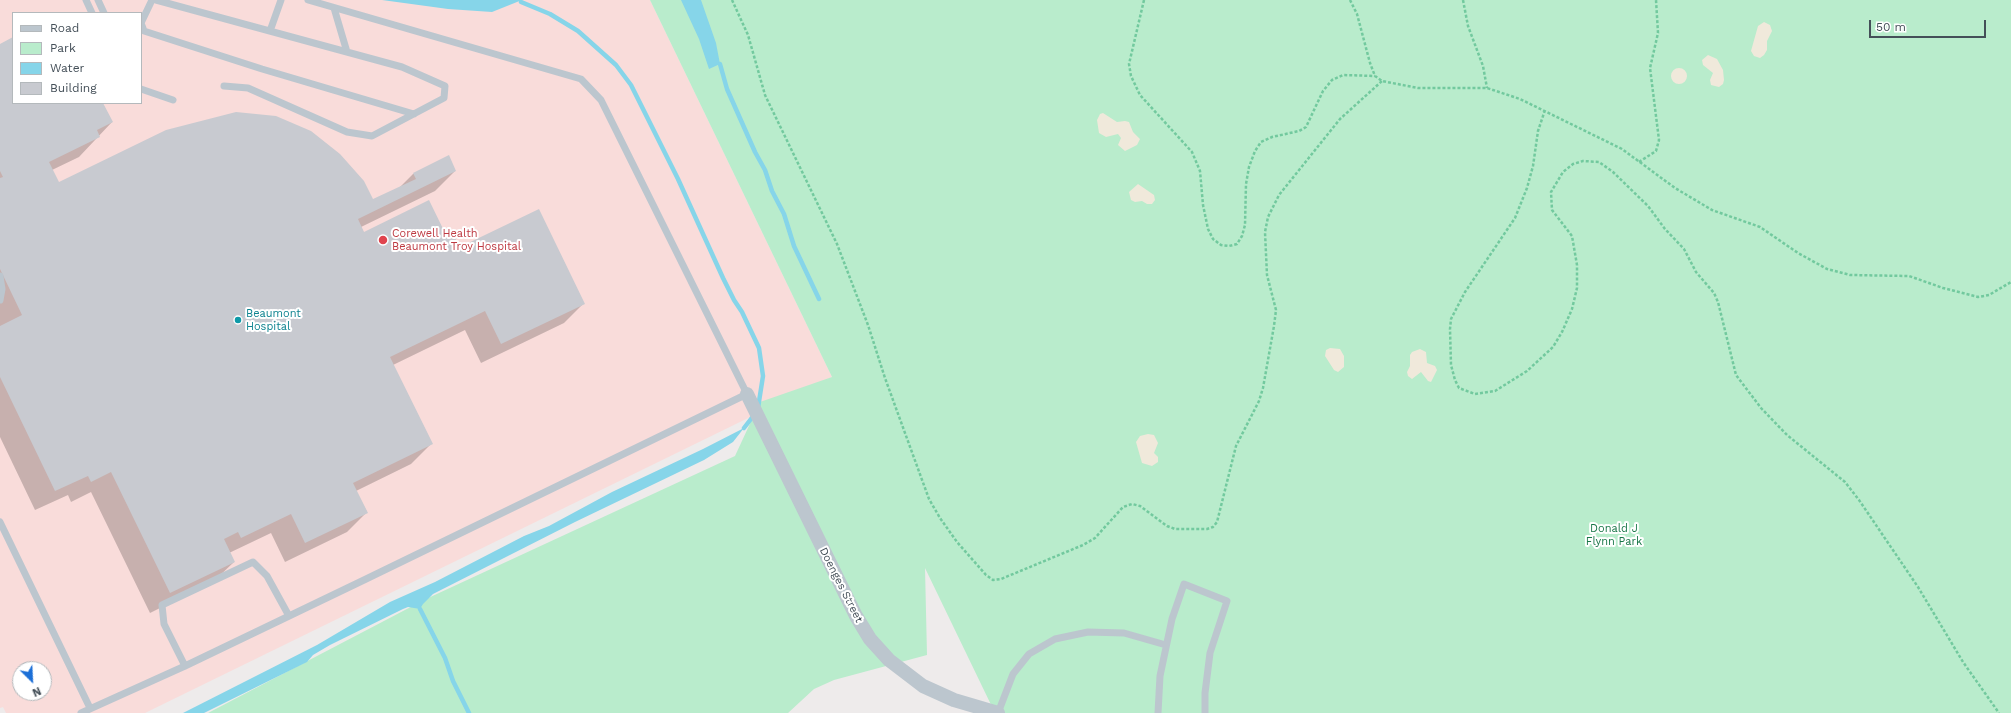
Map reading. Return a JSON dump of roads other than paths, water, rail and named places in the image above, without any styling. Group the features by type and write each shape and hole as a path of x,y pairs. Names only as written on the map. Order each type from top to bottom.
{"street":[{"name":"Doenges Street","path":"748,394 856,616 870,639 889,660 923,686 954,700 998,713"}],"lane":[{"path":"86,0 92,12"},
{"path":"98,0 104,12"},
{"path":"142,20 152,0"},
{"path":"156,0 402,67 445,86 444,98 372,136 347,132 248,88 224,86"},
{"path":"270,32 281,0"},
{"path":"81,713 185,666 748,394 601,100 581,79 308,0"},
{"path":"334,8 347,52"},
{"path":"142,31 262,69 414,114"},
{"path":"142,89 173,100"},
{"path":"0,276 2,289 0,300"},
{"path":"0,522 90,708"},
{"path":"185,666 164,624 162,605 253,562 267,576 289,616"},
{"path":"1158,713 1160,676 1166,645 1184,584 1227,601 1210,653 1205,693 1205,713"},
{"path":"998,713 1012,674 1029,654 1056,639 1088,632 1124,633 1166,645"}],"water":[{"path":"382,0 522,0 492,12 448,9"},
{"path":"681,0 701,0 716,43 720,64 709,69 699,39"},
{"path":"744,428 733,442 704,460 575,522 433,594 420,609 408,607 403,609 330,645 313,655 307,662 204,713 183,713 317,645 390,602 435,582 524,536 549,526 612,492"}],"waterway":[{"path":"521,2 550,14 578,31 616,65 631,85 678,179 723,278 742,312 759,348 763,376 758,408"},
{"path":"720,64 727,89 755,152 765,170 772,191 784,214 794,246 819,299"},
{"path":"744,428 754,415"},
{"path":"420,609 445,658 453,681 469,713"}],"place":[{"name":"Corewell Health Beaumont Troy Hospital","path":"383,240"},
{"name":"Beaumont Hospital","path":"238,320"}],"park label":[{"name":"Donald J Flynn Park","path":"1614,535"}]}
